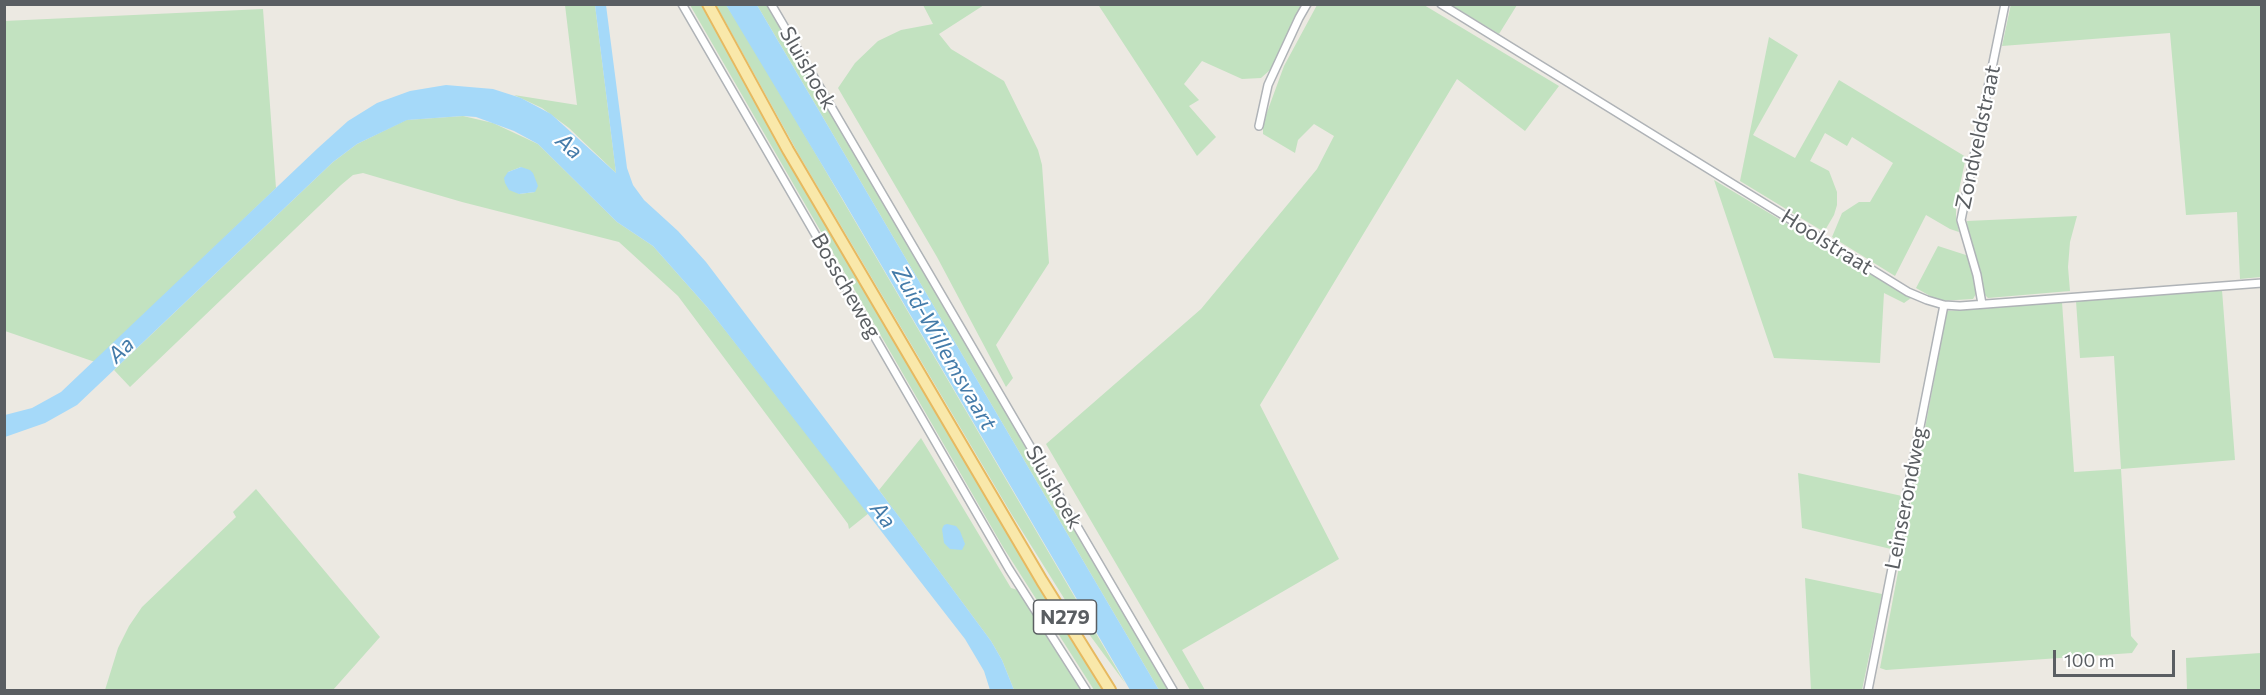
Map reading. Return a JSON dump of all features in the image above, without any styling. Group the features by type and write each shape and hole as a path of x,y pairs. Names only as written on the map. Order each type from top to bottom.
{"main road":[{"name":"Bosscheweg","path":"708,4 788,150 1020,543 1110,690"}],"street":[{"name":"Bosscheweg","path":"682,4 1009,568 1086,690"},
{"name":"Sluishoek","path":"771,4 1173,690"},
{"path":"1259,126 1268,85 1307,4"},
{"name":"Hoolstraat","path":"1442,4 1908,292 1944,306 2262,283"},
{"name":"Zondveldstraat","path":"1982,304 1977,275 1961,220 2005,4"},
{"name":"Leinserondweg","path":"1868,690 1944,306"}],"green space":[{"path":"1101,4 1305,5 1270,70 1261,78 1242,79 1202,61 1184,84 1199,100 1189,106 1216,137 1197,156 1099,6"},
{"path":"2011,4 2261,5 2261,277 2240,279 2237,212 2186,215 2170,33 2002,46"},
{"path":"565,5 595,5 616,173 569,128 542,108 514,95 577,105"},
{"path":"690,5 703,5 1106,690 1094,690 1003,547"},
{"path":"716,5 726,5 748,38 1125,683 1072,611 1012,515 799,155"},
{"path":"757,5 768,5 1170,690 1159,690"},
{"path":"923,5 984,5 939,34 951,49 1004,81 1038,150 1042,165 1049,263 996,345 1013,378 1006,387 937,257 838,88 855,63 878,41 901,30 933,24"},
{"path":"1317,5 1424,5 1559,86 1525,131 1457,79 1260,405 1339,559 1182,650 1205,690 1190,690 1046,444 1201,309 1317,169 1334,136 1314,124 1298,140 1295,153 1263,134 1263,128 1284,66"},
{"path":"1451,5 1517,5 1499,34"},
{"path":"263,9 276,188 95,362 5,331 4,21"},
{"path":"1769,37 1798,55 1753,135 1795,158 1839,80 1966,157 1956,204 1959,232 1926,215 1895,276 1832,237 1842,213 1859,202 1870,202 1893,163 1852,137 1847,146 1825,133 1810,161 1829,171 1837,192 1834,215 1824,232 1740,181"},
{"path":"463,116 493,123 538,144 617,222 653,246 707,307 869,513 849,529 848,524 678,296 619,242 462,202 363,173 353,175 341,185 130,387 114,370 333,162 357,144 406,120","holes":["521,167 535,192 519,194 508,172"]},
{"path":"1714,180 1911,298 1904,303 1884,293 1880,363 1774,358"},
{"path":"2077,216 2070,242 2068,267 2070,291 1988,298 1983,293 1967,221"},
{"path":"1938,246 1969,256 1977,292 1973,299 1939,301 1916,288"},
{"path":"2222,290 2235,460 2121,469 2114,356 2080,358 2076,301"},
{"path":"2062,302 2074,472 2121,469 2131,636 2138,644 2132,653 1886,670 1880,668 1947,311"},
{"path":"921,438 1011,588 1018,590 1087,690 1014,690 1002,660 991,641 879,490"},
{"path":"1798,473 1902,496 1891,549 1802,528"},
{"path":"256,489 380,637 333,690 105,690 118,648 142,607 236,517 233,512"},
{"path":"1805,578 1882,594 1862,690 1811,690"},
{"path":"2261,653 2261,690 2187,690 2186,658"}],"water":[{"name":"Aa","path":"595,5 606,5 627,168 633,185 644,200 678,231 706,262 900,518 991,641 1002,660 1014,690 990,690 984,671 965,639 707,307 653,246 617,222 538,144 514,131 476,117 407,120 357,144 333,162 77,405 45,423 5,437 5,415 32,408 61,392 318,148 348,121 377,103 410,91 446,85 493,89 521,98 551,114 616,173"},
{"name":"Zuid-Willemsvaart","path":"726,5 757,5 1159,690 1130,690 842,198"},
{"path":"521,167 533,173 538,186 535,192 519,194 509,190 505,183 504,178 508,172"},
{"path":"947,524 956,526 960,531 965,544 962,550 950,549 944,543 942,529"}]}
